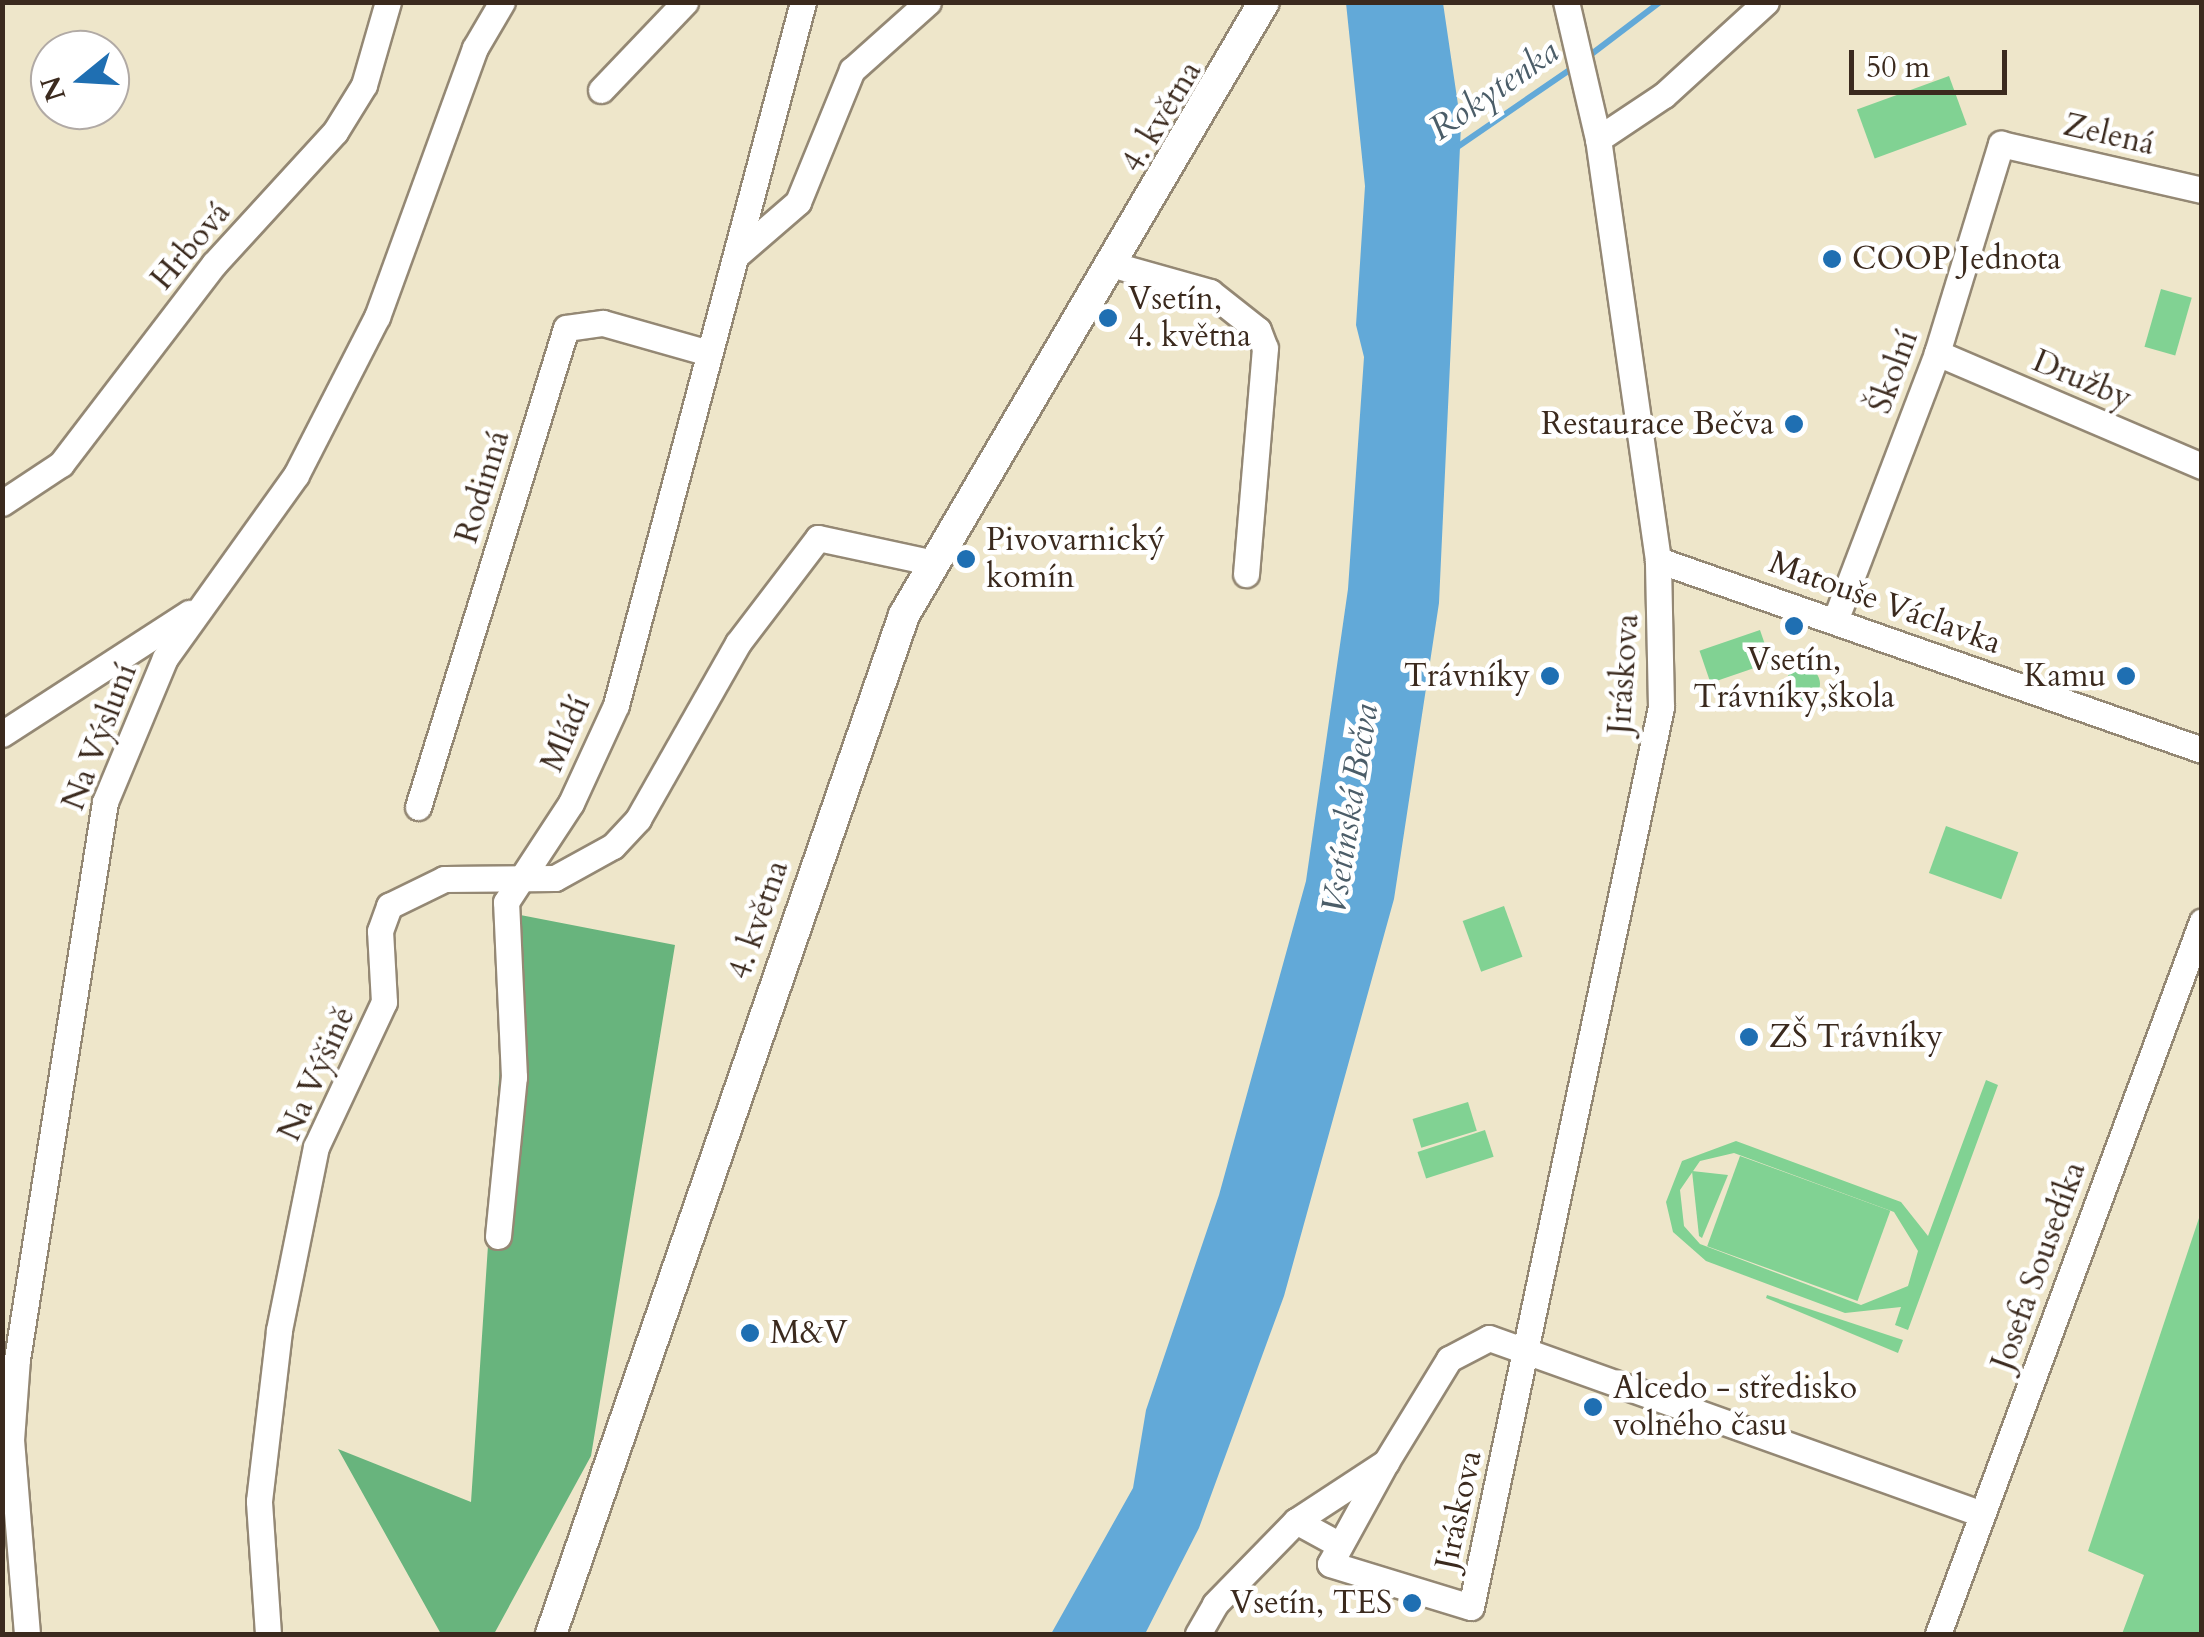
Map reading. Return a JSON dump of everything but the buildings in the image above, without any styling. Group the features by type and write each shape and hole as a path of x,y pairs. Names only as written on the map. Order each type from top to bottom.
{"street":[{"name":"Hrbová","path":"2,503 61,464 214,264 335,132 364,85 388,2"},
{"name":"Na Výsluní","path":"27,1634 11,1440 16,1375 82,910 123,749 198,608 296,475 378,317 475,48 502,2"},
{"path":"601,90 685,2"},
{"name":"Mládí","path":"498,1236 514,1077 506,902 518,877 571,802 616,705 739,253 802,2"},
{"path":"739,253 798,202 852,70 928,2"},
{"name":"4. května","path":"550,1634 867,710 930,562 1114,264 1264,2"},
{"name":"Jiráskova","path":"1340,1545 1330,1564 1471,1607 1661,707 1658,560 1598,139 1566,2"},
{"path":"1598,139 1633,120 1766,2"},
{"name":"Zelená","path":"2002,144 2202,190"},
{"name":"Školní","path":"1836,618 1936,353 2002,144"},
{"path":"1114,264 1210,292 1258,330 1265,348 1246,574"},
{"name":"Rodinná","path":"418,807 566,328 603,323 709,353"},
{"name":"Družby","path":"1936,353 2202,466"},
{"name":"Na Výšině","path":"268,1634 258,1501 278,1330 316,1148 384,1002 380,931 389,906 412,888 578,871 638,818 798,552 839,536 930,562"},
{"name":"Matouše Václavka","path":"1658,560 1836,618 2202,750"},
{"path":"2,734 198,608"},
{"name":"Josefa Sousedíka","path":"1938,1634 2202,921"},
{"path":"1296,1522 1340,1545 1449,1359 1489,1338 1528,1345 1982,1514"},
{"path":"1198,1634 1215,1604 1296,1522 1386,1462"}],"green space":[{"path":"1949,76 1967,125 1875,158 1857,110"},
{"path":"2161,289 2192,298 2175,355 2144,347"},
{"path":"1760,630 1771,662 1711,683 1699,651"},
{"path":"1803,667 1815,672 1820,684 1815,696 1803,701 1791,696 1786,684 1791,672"},
{"path":"1946,826 2018,852 2001,899 1929,873"},
{"path":"1504,906 1522,957 1481,972 1463,921"},
{"path":"510,913 675,945 591,1456 494,1634 441,1634 338,1449 471,1502"},
{"path":"1986,1080 1998,1085 1908,1330 1895,1325 1901,1307 1845,1313 1706,1261 1673,1232 1666,1202 1682,1161 1736,1141 1901,1202 1928,1236","holes":["1734,1153 1894,1212 1918,1251 1908,1286 1861,1305 1700,1244 1684,1226 1680,1190 1700,1161"]},
{"path":"1468,1102 1477,1131 1421,1148 1413,1119"},
{"path":"1485,1130 1494,1157 1426,1179 1417,1152"},
{"path":"1740,1156 1890,1211 1858,1301 1707,1246"},
{"path":"1692,1171 1728,1175 1702,1238 1699,1236"},
{"path":"2201,1212 2201,1634 2122,1634 2144,1575 2088,1551"},
{"path":"1767,1295 1903,1340 1898,1353 1766,1298"}],"water":[{"name":"Vsetínská Bečva","path":"1346,3 1443,3 1461,125 1439,603 1394,899 1284,1296 1199,1528 1145,1634 1051,1634 1133,1488 1146,1410 1219,1195 1306,881 1348,589 1364,357 1356,325 1365,186"}],"waterway":[{"name":"Rokytenka","path":"1585,59 1660,2"},
{"name":"Rokytenka","path":"1453,150 1575,66"}],"place":[{"name":"COOP Jednota","path":"1832,259"},
{"name":"Vsetín, 4. května","path":"1108,318"},
{"name":"Restaurace Bečva","path":"1794,424"},
{"name":"Pivovarnický komín","path":"966,559"},
{"name":"Vsetín, Trávníky,škola","path":"1794,626"},
{"name":"Trávníky","path":"1550,676"},
{"name":"Kamu","path":"2126,676"},
{"name":"ZŠ Trávníky","path":"1749,1037"},
{"name":"M&V","path":"750,1333"},
{"name":"Alcedo - středisko volného času","path":"1593,1407"},
{"name":"Vsetín, TES","path":"1412,1603"}]}
